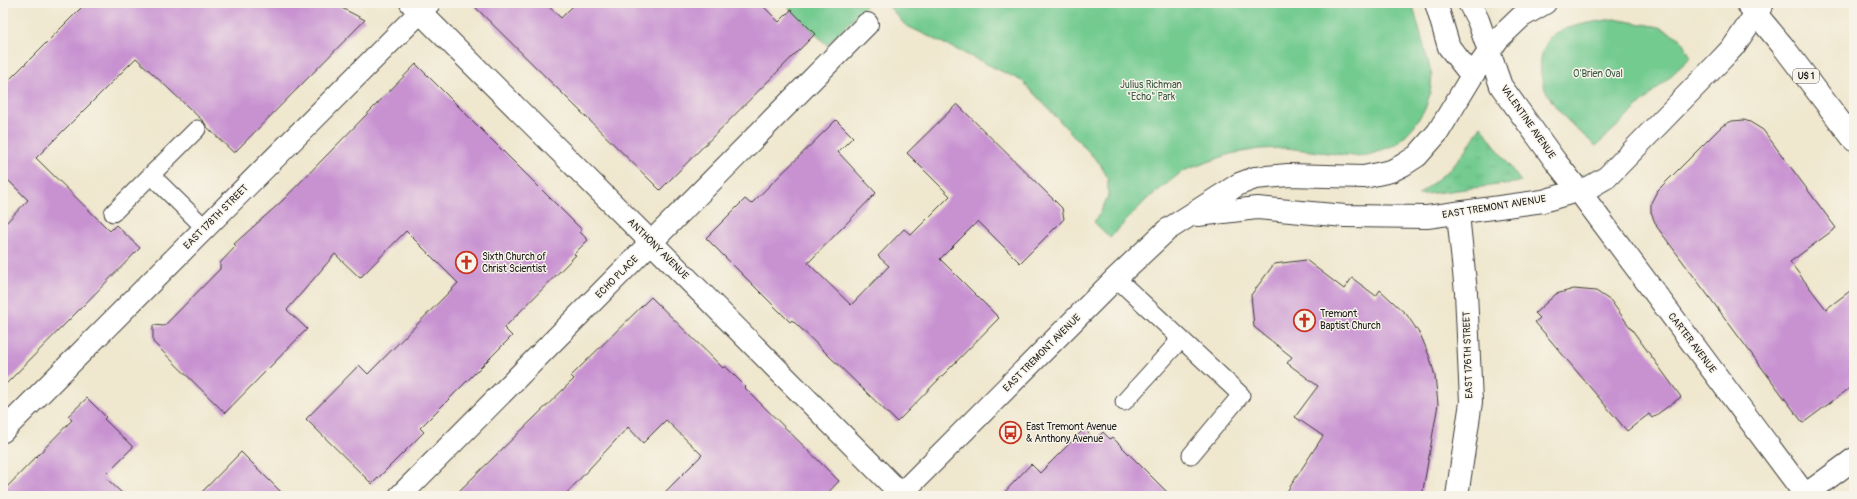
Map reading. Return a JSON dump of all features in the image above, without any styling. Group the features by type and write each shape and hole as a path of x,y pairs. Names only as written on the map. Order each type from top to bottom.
{"street":[{"path":"1436,3 1449,47 1472,76"},
{"name":"VALENTINE AVENUE","path":"1469,3 1478,20 1501,86 1579,191"},
{"name":"EAST TREMONT AVENUE","path":"901,495 1116,278 1155,240 1178,222 1190,216 1239,184 1255,178 1288,174 1364,177 1390,171 1417,156 1446,120 1472,76 1498,39 1521,17 1545,3"},
{"name":"EAST 178TH STREET","path":"3,431 205,228 420,6"},
{"name":"ANTHONY AVENUE","path":"420,6 901,495"},
{"name":"EAST TREMONT AVENUE","path":"1190,216 1257,208 1345,216 1388,218 1427,217 1458,214 1543,201 1590,187 1607,177 1729,52 1756,7"},
{"name":"US 1","path":"1756,7 1854,140"},
{"name":"ECHO PLACE","path":"400,496 867,24"},
{"name":"CARTER AVENUE","path":"1579,191 1805,495"},
{"name":"EAST 176TH STREET","path":"1457,496 1471,402 1466,292 1458,214"},
{"path":"1805,495 1854,459"}],"lane":[{"path":"113,213 197,129"},
{"path":"151,175 205,228"},
{"path":"1116,278 1241,395 1191,455"},
{"path":"1124,402 1181,339"}],"green space":[{"path":"784,3 868,3 827,45"},
{"name":"Julius Richman \"Echo\" Park","path":"886,3 1412,3 1432,76 1430,94 1425,109 1414,126 1397,144 1369,155 1353,156 1286,148 1259,149 1230,154 1183,171 1146,200 1110,238 1094,222 1108,196 1108,179 1100,164 1044,104 1022,81 905,25"},
{"name":"O'Brien Oval","path":"1614,19 1660,27 1680,38 1691,57 1596,146 1557,109 1544,86 1541,73 1541,60 1546,44 1557,32 1582,24"},
{"path":"1481,126 1521,182 1418,195 1449,170 1466,150"}],"building":[{"path":"86,3 332,3 365,20 234,153 207,127 204,122 136,58 36,158 110,231 116,225 140,248 3,387 3,226 28,200 3,175 3,86"},
{"path":"471,3 545,3 561,18 576,3 760,3 779,22 791,10 815,34 660,190"},
{"path":"416,64 582,230 580,232 588,240 574,254 576,255 504,328 512,336 420,428 424,432 372,484 306,419 359,365 368,374 458,283 406,231 360,278 335,254 287,310 307,329 225,413 153,342 153,325 164,326 220,269 220,263 236,246 234,244 282,201"},
{"path":"957,104 1062,208 1064,219 1020,263 978,221 940,259 999,318 897,422 792,320 790,322 706,238 745,199 751,204 836,120 853,137 838,152 876,193 808,263 851,305 889,266 878,256 904,229 911,235 950,196 907,153"},
{"path":"1744,120 1763,130 1836,228 1790,262 1826,309 1854,288 1854,385 1803,423 1657,227 1651,213 1651,203 1657,191 1722,126 1732,121"},
{"path":"1306,260 1344,289 1352,278 1376,296 1380,290 1407,315 1421,336 1430,358 1435,376 1438,404 1422,496 1284,496 1323,436 1295,417 1318,386 1287,363 1292,357 1254,327 1251,295 1274,264"},
{"path":"1574,289 1596,291 1611,301 1681,397 1652,418 1649,414 1627,431 1535,322 1540,318 1535,313 1556,294"},
{"path":"651,297 723,368 725,366 746,387 745,388 839,481 825,496 661,496 702,455 666,420 643,443 628,427 564,496 454,496 574,379 571,376"},
{"path":"87,398 106,417 104,419 133,447 104,476 125,496 3,496 3,491 72,420 68,416"},
{"path":"1084,429 1095,440 1103,432 1110,439 1112,437 1171,496 1001,496 1031,464 1040,473"},
{"path":"241,452 285,496 198,496"}],"place":[{"name":"Sixth Church of Christ Scientist","path":"467,263"},
{"name":"Tremont Baptist Church","path":"1305,320"},
{"name":"East Tremont Avenue & Anthony Avenue","path":"1011,433"}]}
